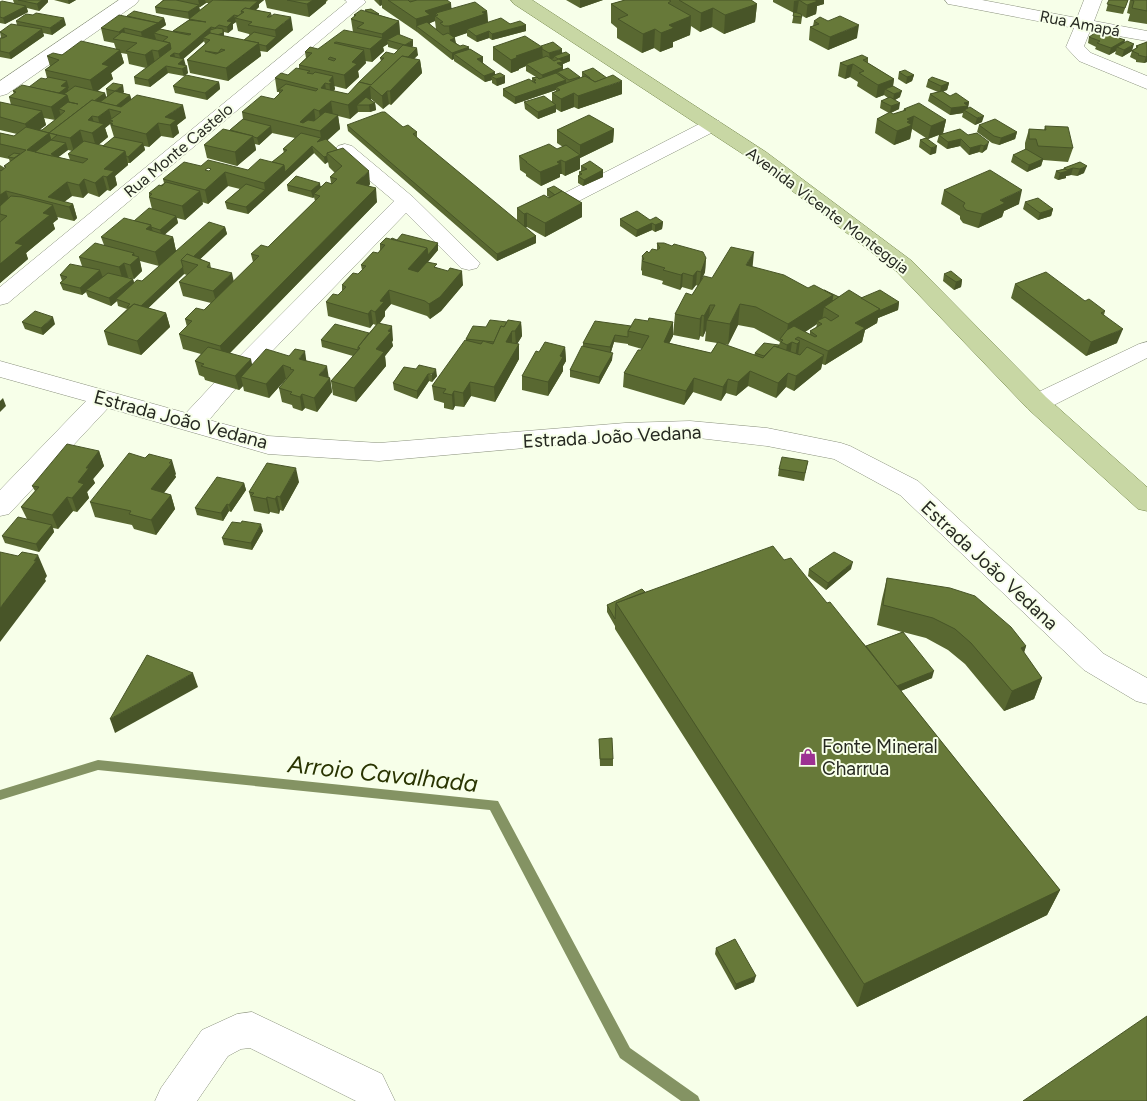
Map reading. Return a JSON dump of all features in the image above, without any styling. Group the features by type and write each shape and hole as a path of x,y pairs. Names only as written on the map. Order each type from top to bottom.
{"main road":[{"name":"Avenida Vicente Monteggia","path":"520,0 759,156 904,266 1038,403 1147,502"}],"street":[{"path":"0,90 130,0"},
{"name":"Rua Amapá","path":"954,0 1147,36"},
{"path":"1093,0 1075,47 1086,57 1147,83"},
{"name":"Rua Monte Castelo","path":"0,298 356,1"},
{"path":"566,200 712,125"},
{"path":"345,150 406,201 469,263"},
{"path":"191,423 406,201"},
{"path":"1038,403 1147,349"},
{"name":"Estrada João Vedana","path":"0,369 268,445 379,452 625,431 690,429 767,437 841,452 909,488 1094,662 1147,692"},
{"path":"0,507 103,398"},
{"path":"174,1101 215,1043 237,1032 252,1030 369,1087 376,1101"}],"building":[{"path":"18,0 42,0 37,4"},
{"path":"164,0 176,0 199,5 188,12 155,7"},
{"path":"213,0 258,1 249,9 245,8 241,11 242,13 238,16 234,15 227,21 232,22 227,27 219,25 215,28 211,27 179,54 174,53 170,56 184,59 178,64 187,66 182,69 166,66 148,80 134,77 171,49 170,43 163,41 168,37 154,33 160,29 191,34 173,31 189,20 206,22 189,19"},
{"path":"287,0 313,0 307,4"},
{"path":"388,0 408,0 410,2 417,0 447,0 451,3 425,11 430,15 416,19"},
{"path":"625,0 669,0 671,1 668,3 691,16 669,25 674,28 661,33 655,29 643,34 618,19 628,15 611,4"},
{"path":"679,0 751,0 757,4 725,15 713,8 701,13"},
{"path":"799,0 815,0 818,1 807,5"},
{"path":"1109,0 1128,0 1125,8 1107,4"},
{"path":"1131,0 1147,0 1147,11 1132,8 1134,1"},
{"path":"0,2 26,6 3,18 0,17"},
{"path":"475,2 487,11 482,12 485,14 449,26 444,26 440,23 443,22 435,16 438,15 436,13"},
{"path":"245,8 271,13 267,17 274,14 291,17 275,30 248,25 252,22 235,18 244,12 241,11"},
{"path":"371,9 379,14 365,10"},
{"path":"361,10 399,21 382,34 357,28 364,23 351,19"},
{"path":"134,11 164,18 158,23 127,16"},
{"path":"794,12 801,14 802,17 793,16"},
{"path":"36,13 64,18 50,28 16,21 26,14 33,15"},
{"path":"119,15 158,23 141,32 124,28 119,32 101,28"},
{"path":"840,16 859,25 830,37 810,27 819,24 814,21 820,17 828,21"},
{"path":"501,18 510,24 520,21 526,25 492,34 489,31 476,36 467,29"},
{"path":"427,22 443,35 448,33 455,38 450,40 460,46 469,47 452,53 416,26"},
{"path":"11,24 42,29 9,53 0,51 0,38 7,36 0,32"},
{"path":"223,29 223,33 217,35 210,33 210,30"},
{"path":"344,30 383,38 370,49 334,43 364,50 352,62 357,64 344,75 299,65 312,53 305,52 310,47 318,49","holes":["330,57 336,59 334,61 328,59"]},
{"path":"1098,31 1125,40 1111,48 1097,43 1100,41 1089,37"},
{"path":"122,32 170,43 158,51 152,50 145,55 126,51 137,43 113,39"},
{"path":"254,32 276,37 266,46 244,40"},
{"path":"210,33 259,43 226,68 187,60 210,40 203,38","holes":["221,49 225,50 216,54 205,51 218,53"]},
{"path":"398,34 413,40 405,45 387,40"},
{"path":"525,36 542,47 516,56 518,57 511,60 493,47"},
{"path":"81,41 120,50 102,64 109,66 90,80 45,70 59,60 47,56 53,53 62,55"},
{"path":"1127,41 1134,44 1124,50 1117,47"},
{"path":"553,42 562,49 549,53 542,49 541,46"},
{"path":"1147,42 1146,57 1132,51 1138,47 1136,46"},
{"path":"403,45 417,48 408,57 402,56 371,85 359,82 384,58 380,58 386,52 394,54"},
{"path":"470,49 483,57 477,59 495,72 484,76 454,54"},
{"path":"566,52 570,55 558,59 554,56"},
{"path":"862,55 868,58 863,60 894,79 878,85 859,73 864,71 853,64 847,66 840,63"},
{"path":"402,56 420,60 390,91 387,91 382,96 370,86 348,105 331,101 319,111 314,109 300,122 314,121 325,112 338,115 320,131 242,112 261,96 274,99 283,90 278,90 286,84 316,91 318,89 275,78 281,73 288,75 296,68 310,71 307,73 313,74 315,72 333,76 329,81 332,82 329,84 325,83 321,88 348,94 359,82 371,85"},
{"path":"547,56 554,61 559,59 563,62 557,63 563,67 542,75 526,64"},
{"path":"568,68 580,77 569,80 557,72"},
{"path":"593,68 607,78 595,82 582,72"},
{"path":"905,70 914,75 907,77 899,72"},
{"path":"500,73 505,76 496,79 491,76"},
{"path":"556,73 566,80 515,97 503,89 529,79 536,83 534,81 536,80 532,78 537,77 539,79"},
{"path":"186,75 219,82 205,93 173,86"},
{"path":"613,75 622,81 578,96 574,93 561,99 552,93 560,90 556,87 585,76 595,82"},
{"path":"48,77 67,81 61,86 67,87 59,93 29,87 41,78 46,79"},
{"path":"932,77 949,83 941,86 928,80"},
{"path":"113,83 123,85 115,91 106,89"},
{"path":"22,85 67,95 51,107 9,97 16,92 13,91"},
{"path":"75,86 105,93 94,101 92,100 49,133 34,129 42,130 56,119 65,111 59,109 68,102 78,104 69,102 67,95 64,94"},
{"path":"893,86 902,91 894,94 885,89"},
{"path":"115,91 130,95 116,106 100,102"},
{"path":"942,91 950,96 956,93 969,102 964,103 968,106 951,108 930,94"},
{"path":"137,95 183,105 165,117 176,120 170,125 158,123 146,134 111,125 113,124 110,123 113,121 110,120 121,112 109,109 98,117 92,116 88,120 104,124 92,133 80,130 70,138 49,133 92,100 121,107"},
{"path":"544,96 556,105 538,112 524,102"},
{"path":"366,97 375,103 357,105"},
{"path":"890,97 900,103 891,106 881,101"},
{"path":"0,102 42,111 25,124 0,117"},
{"path":"919,103 946,120 931,126 914,116 907,119 910,121 907,122 912,125 897,131 877,119 890,112 893,114 906,110 904,109"},
{"path":"970,107 984,116 977,118 964,110"},
{"path":"385,112 403,127 408,125 417,132 413,134 536,236 497,254 347,125"},
{"path":"589,115 614,129 580,145 557,130"},
{"path":"243,119 271,126 257,138 230,130"},
{"path":"995,119 1017,132 1001,138 994,136 979,125"},
{"path":"1045,126 1068,127 1073,148 1038,146 1036,139 1029,139 1029,129 1046,130"},
{"path":"26,127 49,133 27,150 83,163 88,159 68,154 84,141 125,151 104,169 114,171 107,177 103,176 95,183 84,179 79,185 67,182 48,197 73,204 69,207 6,191 0,195 0,170 26,150 0,144 0,133 14,136"},
{"path":"223,129 253,136 235,152 204,145"},
{"path":"960,129 968,135 977,133 989,142 984,146 970,148 961,139 948,142 939,135"},
{"path":"49,133 57,135 51,140"},
{"path":"301,133 321,138 317,142 326,139 338,150 327,153 327,156 324,157 312,146 285,172 284,165 272,162 287,150 283,149"},
{"path":"114,137 143,143 128,157 125,151 103,146"},
{"path":"926,138 937,146 931,148 920,140"},
{"path":"51,140 66,143 51,154 54,155 52,156 35,152"},
{"path":"549,144 557,149 566,145 580,155 565,162 561,160 557,162 560,164 540,172 519,156"},
{"path":"343,148 369,171 356,183 376,188 220,346 179,334 192,321 185,319 196,308 204,310 259,256 251,254 261,245 268,247 320,196 314,194 326,182 332,184 337,179 330,177 342,166 327,153"},
{"path":"1026,149 1043,159 1029,165 1013,155"},
{"path":"14,153 20,154 14,158 8,157"},
{"path":"260,159 284,165 264,183 225,172 205,190 163,179 184,162 201,166 208,160 248,170"},
{"path":"590,161 603,170 584,180 578,176 582,174 579,172 587,169 581,166"},
{"path":"1080,162 1087,166 1080,169 1073,168 1067,170 1064,168"},
{"path":"1065,169 1068,171 1060,173 1056,171"},
{"path":"990,170 1022,190 1000,200 1005,203 982,214 966,210 963,206 965,203 944,190"},
{"path":"296,176 320,183 311,191 287,185"},
{"path":"166,182 200,191 182,206 149,197 152,194 149,193"},
{"path":"246,184 265,190 246,207 225,202"},
{"path":"554,186 562,191 555,195 547,189"},
{"path":"562,191 582,203 545,223 527,213 524,214 517,208 544,195 549,198"},
{"path":"11,196 53,205 43,213 50,215 15,243 23,245 0,264 0,222 7,216 0,214 0,206"},
{"path":"1038,198 1053,209 1040,213 1025,202"},
{"path":"149,208 176,216 160,230 151,227 151,225 134,221"},
{"path":"637,211 650,220 656,217 663,222 655,225 652,223 637,230 620,219"},
{"path":"124,218 151,225 146,229 173,237 155,252 101,237"},
{"path":"209,222 225,227 193,257 187,254 181,260 183,267 141,306 134,304 127,307 130,304 116,299 137,280 142,281"},
{"path":"402,234 438,243 428,255 427,248 391,239 397,240"},
{"path":"386,238 427,248 408,269 418,272 427,262 437,264 434,267 448,271 450,268 462,271 440,297 429,304 425,301 389,290 380,301 384,302 375,312 371,310 368,314 326,302 333,294 338,295 346,287 342,285 353,273 358,274 366,266 361,265 373,252 378,253 385,245 380,244"},
{"path":"95,243 134,253 132,255 139,257 130,265 124,263 119,267 79,257"},
{"path":"657,243 672,246 674,244 703,252 706,258 701,272 697,271 693,276 683,273 681,275 642,261 644,259 642,256 647,251 649,253 652,249 657,250 660,248"},
{"path":"731,247 754,252 746,265 784,275 808,288 814,285 833,295 788,324 756,307 740,304 730,324 707,320 715,305 710,305 704,316 702,315 700,319 675,314 686,293 692,295 704,276 712,278"},
{"path":"187,254 210,263 207,267 232,273 213,291 179,282 198,265 181,260"},
{"path":"70,264 100,270 80,288 60,283 67,277 60,275"},
{"path":"951,271 962,280 956,282 944,274"},
{"path":"1046,272 1085,301 1089,299 1105,311 1101,313 1123,329 1091,342 1015,284"},
{"path":"108,273 133,279 109,298 86,290"},
{"path":"824,290 839,297 833,301 833,295"},
{"path":"849,290 880,309 855,323 865,328 828,351 798,337 795,339 800,341 797,344 792,342 787,345 781,342 783,340 780,339 787,330 794,326 815,337 817,336 810,331 822,324 817,321 825,317 831,321 839,316 824,307"},
{"path":"880,290 899,302 879,311 880,309 861,298"},
{"path":"134,304 166,313 137,341 104,331"},
{"path":"35,311 53,317 41,328 22,322"},
{"path":"649,318 673,322 664,342 711,353 718,342 763,358 774,346 800,355 807,347 824,355 796,376 788,373 778,383 750,371 738,382 728,379 723,387 694,378 686,391 624,373 649,336 628,331 635,319 648,321"},
{"path":"490,320 507,322 504,327 501,326 494,342 466,339 473,326 486,327"},
{"path":"508,320 521,322 515,331 512,331 506,342 519,344 494,387 470,382 463,393 454,391 452,395 443,393 446,389 432,386 465,340 481,344 483,341 493,344 501,326 504,327"},
{"path":"595,321 631,326 628,331 628,337 615,335 610,347 583,343"},
{"path":"378,323 392,326 388,331 391,332 376,349 384,352 354,388 331,381 360,348 358,347"},
{"path":"335,324 369,333 358,347 358,350 321,340"},
{"path":"545,342 565,347 560,356 563,357 548,382 522,376 536,351 539,352"},
{"path":"764,343 779,345 778,347 774,346 764,356 755,353"},
{"path":"582,346 613,353 599,377 570,370"},
{"path":"208,347 251,359 235,376 201,366 204,364 195,361"},
{"path":"266,349 289,356 295,349 305,351 299,359 327,366 319,375 330,378 314,398 302,394 300,397 279,388 294,370 283,365 266,384 241,377"},
{"path":"419,365 436,369 432,374 428,374 417,391 393,383 404,367 416,369"},
{"path":"67,444 99,451 78,482 84,484 72,498 67,497 52,515 21,507 39,487 32,486"},
{"path":"129,453 145,458 149,454 172,460 169,463 172,463 151,489 171,495 151,520 129,514 131,511 90,502"},
{"path":"782,457 808,461 805,473 779,469"},
{"path":"267,463 296,468 280,497 277,496 275,499 251,496 254,493 249,492"},
{"path":"217,477 244,483 221,513 195,508"},
{"path":"18,517 52,525 36,544 2,536"},
{"path":"242,521 261,524 251,543 222,538 232,522 241,523"},
{"path":"773,546 784,560 791,558 827,603 830,602 1060,890 864,984 616,603"},
{"path":"0,552 18,556 22,552 38,555 34,561 37,560 0,608"},
{"path":"834,552 853,562 828,583 809,569"},
{"path":"887,578 950,588 975,596 1011,627 1026,646 1021,648 1042,678 1012,691 971,643 955,629 933,618 883,605"},
{"path":"642,589 645,592 616,603 615,619 607,605"},
{"path":"903,632 934,671 897,686 866,646"},
{"path":"147,655 193,673 110,719"},
{"path":"612,738 613,759 600,759 599,739"},
{"path":"735,939 756,976 736,984 716,948"},
{"path":"1147,1016 1147,1101 1023,1101"}],"waterway":[{"name":"Arroio Cavalhada","path":"0,795 98,765 494,805 625,1053 693,1101"}],"place":[{"name":"Fonte Mineral Charrua","path":"808,757"}]}
